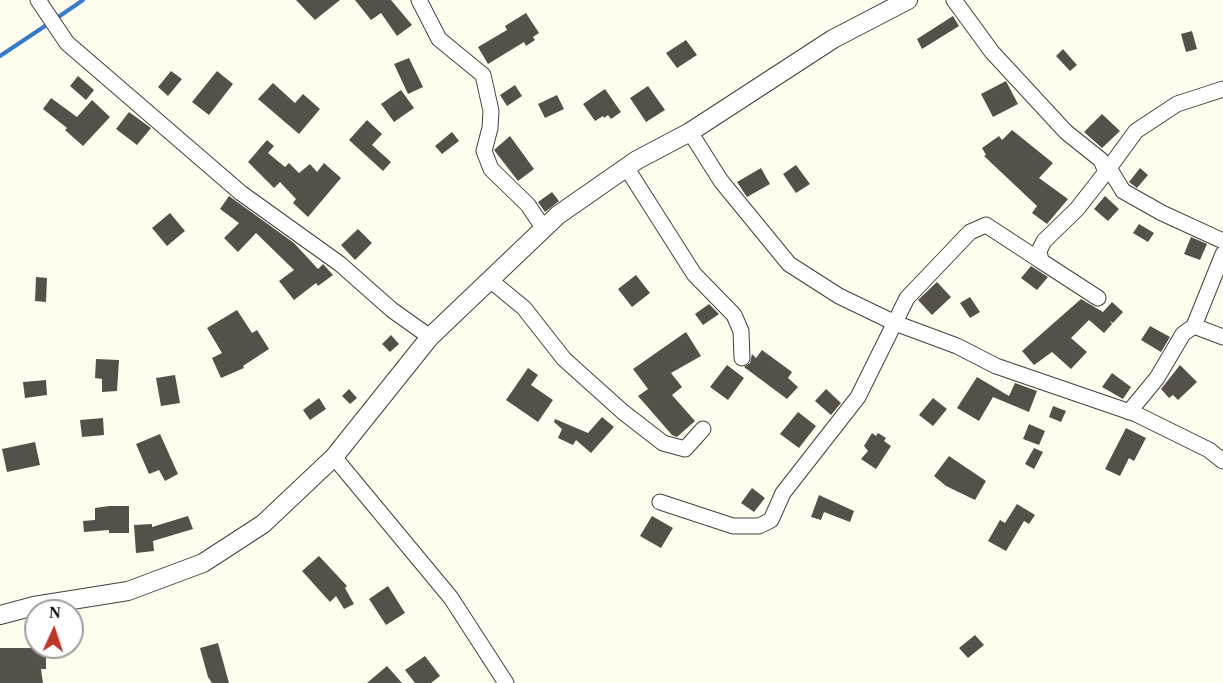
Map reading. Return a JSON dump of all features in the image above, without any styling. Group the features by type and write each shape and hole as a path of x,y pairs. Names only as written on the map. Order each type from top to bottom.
{"street":[{"path":"38,0 67,43 241,193 340,264 392,310 430,337"},
{"path":"419,0 439,39 483,75 491,111 490,128 484,151 491,169 528,205 544,229"},
{"path":"0,615 34,606 128,591 203,563 263,524 334,457 430,337 558,215 626,167 690,132 833,39 908,0"},
{"path":"954,0 992,52 1066,132 1101,160 1123,191 1223,241"},
{"path":"1041,261 1039,251 1044,241 1077,208 1136,131 1177,104 1223,89"},
{"path":"690,132 722,181 789,264 839,296 895,323 957,346 996,366 1129,412 1191,441 1222,461"},
{"path":"626,167 694,274 734,315 741,331 742,358"},
{"path":"660,502 733,526 759,526 771,519 783,493 858,397 908,298 970,232 986,225 1098,298"},
{"path":"1129,412 1157,378 1183,334 1194,326 1223,254"},
{"path":"490,280 524,308 564,359 623,412 663,443 685,448 703,429"},
{"path":"1194,326 1223,337"},
{"path":"334,457 451,598 506,683"}],"building":[{"path":"296,0 340,0 315,20"},
{"path":"355,0 391,0 412,25 397,36 381,13 371,20"},
{"path":"526,13 539,33 533,37 535,40 526,46 524,42 488,64 478,47 507,30 505,26"},
{"path":"953,16 959,26 922,49 917,39"},
{"path":"1192,31 1197,49 1186,52 1181,34"},
{"path":"686,40 697,55 677,68 666,53"},
{"path":"1063,49 1077,65 1070,71 1056,56"},
{"path":"409,58 423,87 408,94 394,64"},
{"path":"171,71 182,79 168,96 158,87"},
{"path":"217,71 233,84 209,115 192,102"},
{"path":"78,76 94,90 86,100 70,86"},
{"path":"1006,81 1018,104 993,117 981,94"},
{"path":"273,83 295,103 303,94 320,109 299,134 258,99"},
{"path":"515,85 522,96 507,106 500,95"},
{"path":"648,86 665,110 646,122 630,98"},
{"path":"605,89 621,112 611,119 608,115 595,121 583,104"},
{"path":"401,90 414,108 394,122 381,104"},
{"path":"557,95 564,109 545,118 538,104"},
{"path":"51,98 77,117 92,100 110,117 83,146 65,130 67,128 43,109"},
{"path":"129,112 151,128 137,145 116,129"},
{"path":"1102,114 1120,131 1102,148 1084,132"},
{"path":"367,120 382,134 372,145 391,162 383,171 349,140"},
{"path":"1012,130 1053,163 1039,178 1068,199 1047,224 1032,213 1037,206 984,156 986,155 982,148 999,136 1002,140"},
{"path":"452,132 459,141 442,154 435,146"},
{"path":"510,136 534,169 518,181 494,150"},
{"path":"267,140 274,146 268,153 285,167 289,163 299,173 310,164 317,172 324,163 341,178 308,217 293,203 296,199 280,182 274,188 248,162"},
{"path":"796,165 810,184 796,193 783,174"},
{"path":"761,168 770,184 747,197 737,182"},
{"path":"1140,168 1148,175 1137,188 1129,182"},
{"path":"552,192 559,201 545,212 538,202"},
{"path":"229,196 294,243 318,269 323,264 333,275 318,286 316,283 294,300 279,281 294,270 256,233 238,252 224,238 239,223 220,209"},
{"path":"1105,196 1119,209 1108,221 1094,209"},
{"path":"170,213 185,231 167,246 152,228"},
{"path":"1139,224 1154,233 1148,242 1133,233"},
{"path":"358,229 372,243 355,260 341,245"},
{"path":"1191,237 1207,244 1200,260 1184,254"},
{"path":"1031,266 1048,277 1037,290 1021,278"},
{"path":"636,275 650,293 632,307 618,289"},
{"path":"36,277 47,278 46,302 35,301"},
{"path":"937,282 951,297 932,315 918,300"},
{"path":"970,297 980,312 970,318 960,303"},
{"path":"1081,299 1103,312 1112,302 1123,312 1113,323 1110,321 1112,324 1104,333 1089,320 1071,338 1087,352 1071,369 1052,352 1034,365 1022,351"},
{"path":"709,304 719,314 703,325 695,314"},
{"path":"237,310 252,333 257,330 269,349 243,366 244,368 221,378 212,358 222,353 207,328"},
{"path":"1150,326 1170,337 1161,352 1141,340"},
{"path":"686,332 701,356 671,373 682,387 672,395 695,421 677,437 672,435 638,396 648,389 633,369"},
{"path":"391,335 399,344 390,352 382,344"},
{"path":"762,350 792,372 788,378 798,387 787,399 744,367 750,363 752,354 756,358"},
{"path":"96,359 119,360 117,391 102,392 102,379 95,378"},
{"path":"727,365 744,378 728,400 710,387"},
{"path":"1180,365 1197,382 1178,400 1173,395 1169,398 1161,389"},
{"path":"528,368 538,375 531,385 553,400 538,422 506,400"},
{"path":"1112,373 1131,387 1123,399 1102,387"},
{"path":"175,375 180,403 161,406 156,378"},
{"path":"977,377 1009,396 1015,383 1037,391 1029,412 993,397 979,421 957,408"},
{"path":"46,380 47,395 25,398 23,382"},
{"path":"349,389 357,398 350,404 342,396"},
{"path":"826,389 841,403 831,415 815,401"},
{"path":"319,398 326,409 310,420 303,410"},
{"path":"933,398 947,409 933,426 919,415"},
{"path":"1053,406 1066,411 1061,422 1049,417"},
{"path":"798,412 816,426 799,448 780,434"},
{"path":"602,417 614,427 591,453 576,440 573,445 558,438 562,429 554,422 555,419 588,433"},
{"path":"103,418 104,435 82,437 80,420"},
{"path":"1029,424 1045,431 1039,445 1023,439"},
{"path":"1126,428 1146,438 1134,461 1129,458 1120,476 1105,469"},
{"path":"872,433 876,436 878,433 886,438 884,441 891,446 876,469 861,459 868,451 864,446"},
{"path":"160,434 178,474 165,481 159,470 149,474 136,444"},
{"path":"35,442 40,465 7,472 2,449"},
{"path":"1034,448 1043,452 1034,469 1025,464"},
{"path":"949,456 986,481 975,500 946,486 934,476"},
{"path":"752,488 765,498 754,512 741,503"},
{"path":"819,495 854,511 850,522 824,512 821,520 811,517"},
{"path":"1017,504 1035,515 1029,524 1024,521 1006,551 988,541 1000,520 1005,523"},
{"path":"129,506 129,533 109,533 109,530 84,532 83,521 95,520 95,508"},
{"path":"188,516 193,529 153,541 154,551 136,553 134,525 152,524 152,527"},
{"path":"652,516 673,528 661,548 640,536"},
{"path":"319,556 347,586 345,588 354,604 344,609 336,596 330,602 302,571"},
{"path":"388,586 405,613 386,625 369,599"},
{"path":"975,635 984,645 968,658 959,648"},
{"path":"218,643 229,683 212,683 208,677 200,648"},
{"path":"0,648 24,648 24,659 46,659 46,669 41,669 43,683 0,683"},
{"path":"425,656 440,676 431,683 415,683 405,670"},
{"path":"387,666 402,683 367,683"}],"waterway":[{"path":"54,20 83,0"},
{"path":"0,56 48,24"}]}
